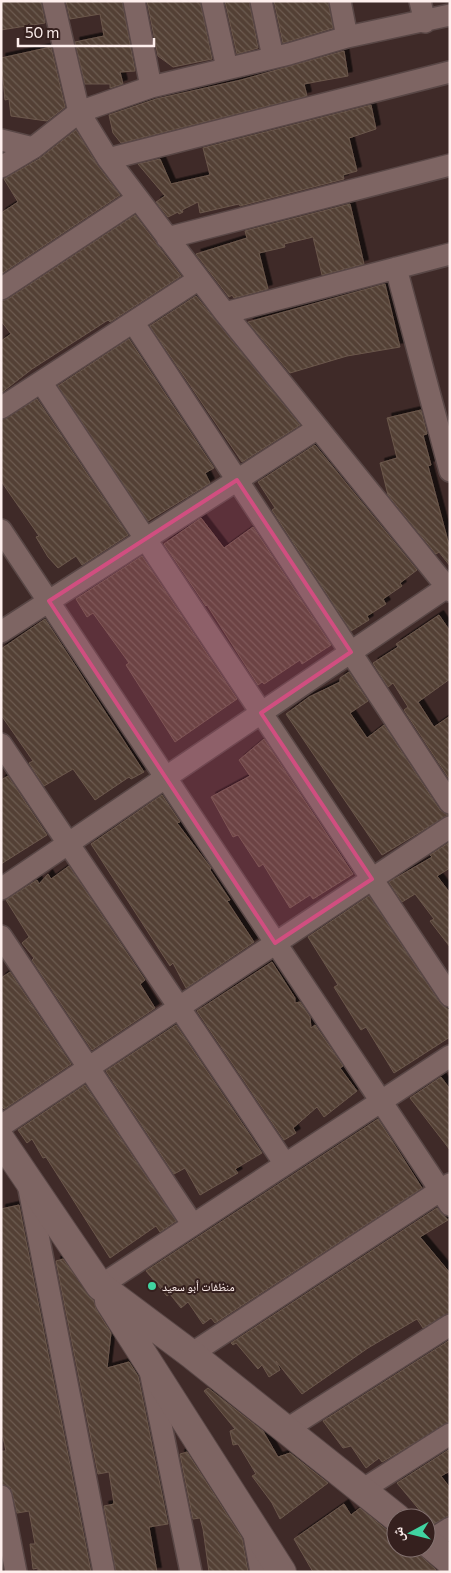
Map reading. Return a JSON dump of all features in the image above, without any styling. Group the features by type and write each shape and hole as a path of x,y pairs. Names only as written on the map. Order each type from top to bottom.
{"main road":[{"path":"1,1140 100,1286 282,1572"},
{"path":"100,1286 191,1354 386,1509"},
{"path":"436,1540 450,1561"}],"street":[{"path":"1,889 351,652 448,589 199,279 108,159 79,112 53,1"},
{"path":"134,1 151,87"},
{"path":"212,1 226,68"},
{"path":"261,1 274,56"},
{"path":"340,1 347,37"},
{"path":"1,167 33,148 79,112 151,87 347,37 423,12 450,15"},
{"path":"108,159 450,72"},
{"path":"1,140 33,148"},
{"path":"167,238 450,165"},
{"path":"1,289 137,199"},
{"path":"226,313 450,254"},
{"path":"396,268 450,471"},
{"path":"1,408 199,279"},
{"path":"133,322 450,803"},
{"path":"41,382 450,996"},
{"path":"1,632 318,428"},
{"path":"1,530 381,1101 447,1193 191,1354"},
{"path":"1,744 285,1164"},
{"path":"1,1126 450,826"},
{"path":"1,936 193,1225"},
{"path":"100,1286 450,1056"},
{"path":"27,1178 104,1572"},
{"path":"287,1430 450,1325"},
{"path":"148,1362 190,1572"},
{"path":"362,1490 450,1434"},
{"path":"1,1496 16,1572"},
{"path":"252,1524 261,1572"}],"highlighted area":[{"path":"237,480 351,652 261,713 372,879 275,943 49,601"}],"building":[{"path":"1,1 41,1 45,23 1,30"},
{"path":"66,1 122,1 135,71 120,72 123,84 110,88 110,84 85,84 75,42 104,36 100,14 70,19"},
{"path":"147,1 200,1 212,59 173,67 158,56"},
{"path":"225,1 249,1 258,48 237,54"},
{"path":"274,1 328,1 333,28 283,43"},
{"path":"51,47 65,107 47,121 11,116 9,99 5,100 1,58"},
{"path":"344,51 348,76 304,84 307,96 121,143 113,133 109,115 156,99 241,80"},
{"path":"371,105 376,129 349,138 357,171 343,175 344,179 240,206 239,204 200,213 198,202 182,210 183,212 179,214 178,212 168,217 156,202 165,196 138,164 160,159 171,184 210,175 203,148"},
{"path":"76,130 98,166 120,195 1,274 1,213 18,202 4,179 39,159"},
{"path":"350,204 364,264 322,275 313,237 284,244 285,247 259,253 268,289 234,298 232,295 229,297 196,254 247,238 245,231"},
{"path":"135,215 181,276 32,369 1,393 1,341 11,334 1,321 1,301 8,299"},
{"path":"385,284 400,347 347,356 290,373 248,322"},
{"path":"196,296 300,425 242,462 150,326"},
{"path":"129,339 214,468 205,473 210,483 148,521 58,386"},
{"path":"37,399 128,535 82,565 76,556 58,568 48,557 36,537 39,536 1,481 1,420"},
{"path":"421,410 427,434 423,435 431,465 428,466 450,549 450,566 439,552 436,554 388,495 380,463 397,458 387,418"},
{"path":"315,445 417,570 400,583 402,586 383,599 386,604 367,616 369,620 351,631 272,510 275,508 258,482"},
{"path":"201,518 224,548 253,527 331,645 302,664 300,660 264,684 262,682 258,685 207,605 164,544"},
{"path":"142,556 237,699 175,742 126,665 129,663 93,613 87,617 76,599"},
{"path":"439,615 450,631 450,679 418,702 434,727 450,716 450,780 404,710 408,707 393,683 388,687 373,663 398,647 396,644"},
{"path":"45,619 144,772 131,779 129,777 95,800 73,769 44,786 29,763 33,761 1,715 1,649"},
{"path":"349,672 368,701 350,713 367,738 384,725 440,810 448,815 382,855 286,714 309,697 340,682 340,678"},
{"path":"264,739 353,874 313,899 310,895 290,908 263,864 259,867 238,835 233,837 211,797 250,776 239,760"},
{"path":"8,776 47,835 1,864 1,780"},
{"path":"162,795 180,822 177,823 211,868 210,870 230,900 227,901 254,942 186,988 173,963 170,966 91,844"},
{"path":"450,842 450,868 437,876 450,893 450,947 430,921 434,919 415,894 402,902 389,882 432,857 430,855"},
{"path":"69,866 145,980 140,984 155,1008 92,1050 32,960 34,958 22,943 29,937 6,900 37,880 39,884 48,874 51,879"},
{"path":"369,896 440,1003 450,1011 450,1037 394,1073 366,1027 361,1030 357,1024 334,987 338,985 308,937"},
{"path":"272,962 295,998 295,1003 300,1002 310,1017 311,1028 315,1025 343,1066 340,1068 357,1091 324,1117 317,1107 293,1128 296,1133 284,1140 197,1011"},
{"path":"10,972 71,1064 4,1109 1,1106 1,978"},
{"path":"176,1025 262,1153 235,1169 238,1173 200,1195 185,1168 174,1174 106,1071"},
{"path":"441,1077 450,1089 450,1150 410,1098"},
{"path":"85,1085 176,1221 160,1232 156,1226 110,1258 46,1157 43,1158 32,1139 27,1143 18,1130"},
{"path":"378,1119 422,1188 215,1323 211,1318 203,1324 188,1302 181,1308 170,1294 167,1296 146,1271"},
{"path":"19,1205 91,1572 38,1572 38,1568 33,1569 30,1544 35,1544 29,1511 17,1513 11,1488 1,1484 1,1451 6,1451 1,1429 1,1209"},
{"path":"437,1208 448,1220 420,1237 450,1273 450,1313 423,1328 417,1319 368,1348 302,1394 276,1361 280,1370 269,1377 262,1365 258,1369 236,1343 233,1345 231,1343"},
{"path":"63,1259 94,1301 96,1309 111,1333 107,1368 129,1362 138,1376 168,1524 149,1527 157,1572 116,1572 104,1506 114,1504 109,1472 98,1474 56,1261"},
{"path":"450,1340 450,1422 382,1462 379,1458 366,1468 351,1446 343,1448 323,1421"},
{"path":"208,1388 263,1431 278,1457 290,1453 328,1483 280,1519 272,1503 252,1476 256,1474 238,1444 233,1445 230,1431 235,1429 204,1391"},
{"path":"450,1449 450,1471 441,1476 450,1488 450,1515 436,1523 436,1508 418,1508 397,1483"},
{"path":"187,1452 242,1538 248,1572 209,1572 203,1529 200,1518 193,1519 180,1454"},
{"path":"344,1504 351,1515 360,1508 386,1529 386,1558 423,1558 436,1570 313,1572 294,1539"}],"place":[{"name":"منظفات أبو سعيد","path":"152,1286"}]}
